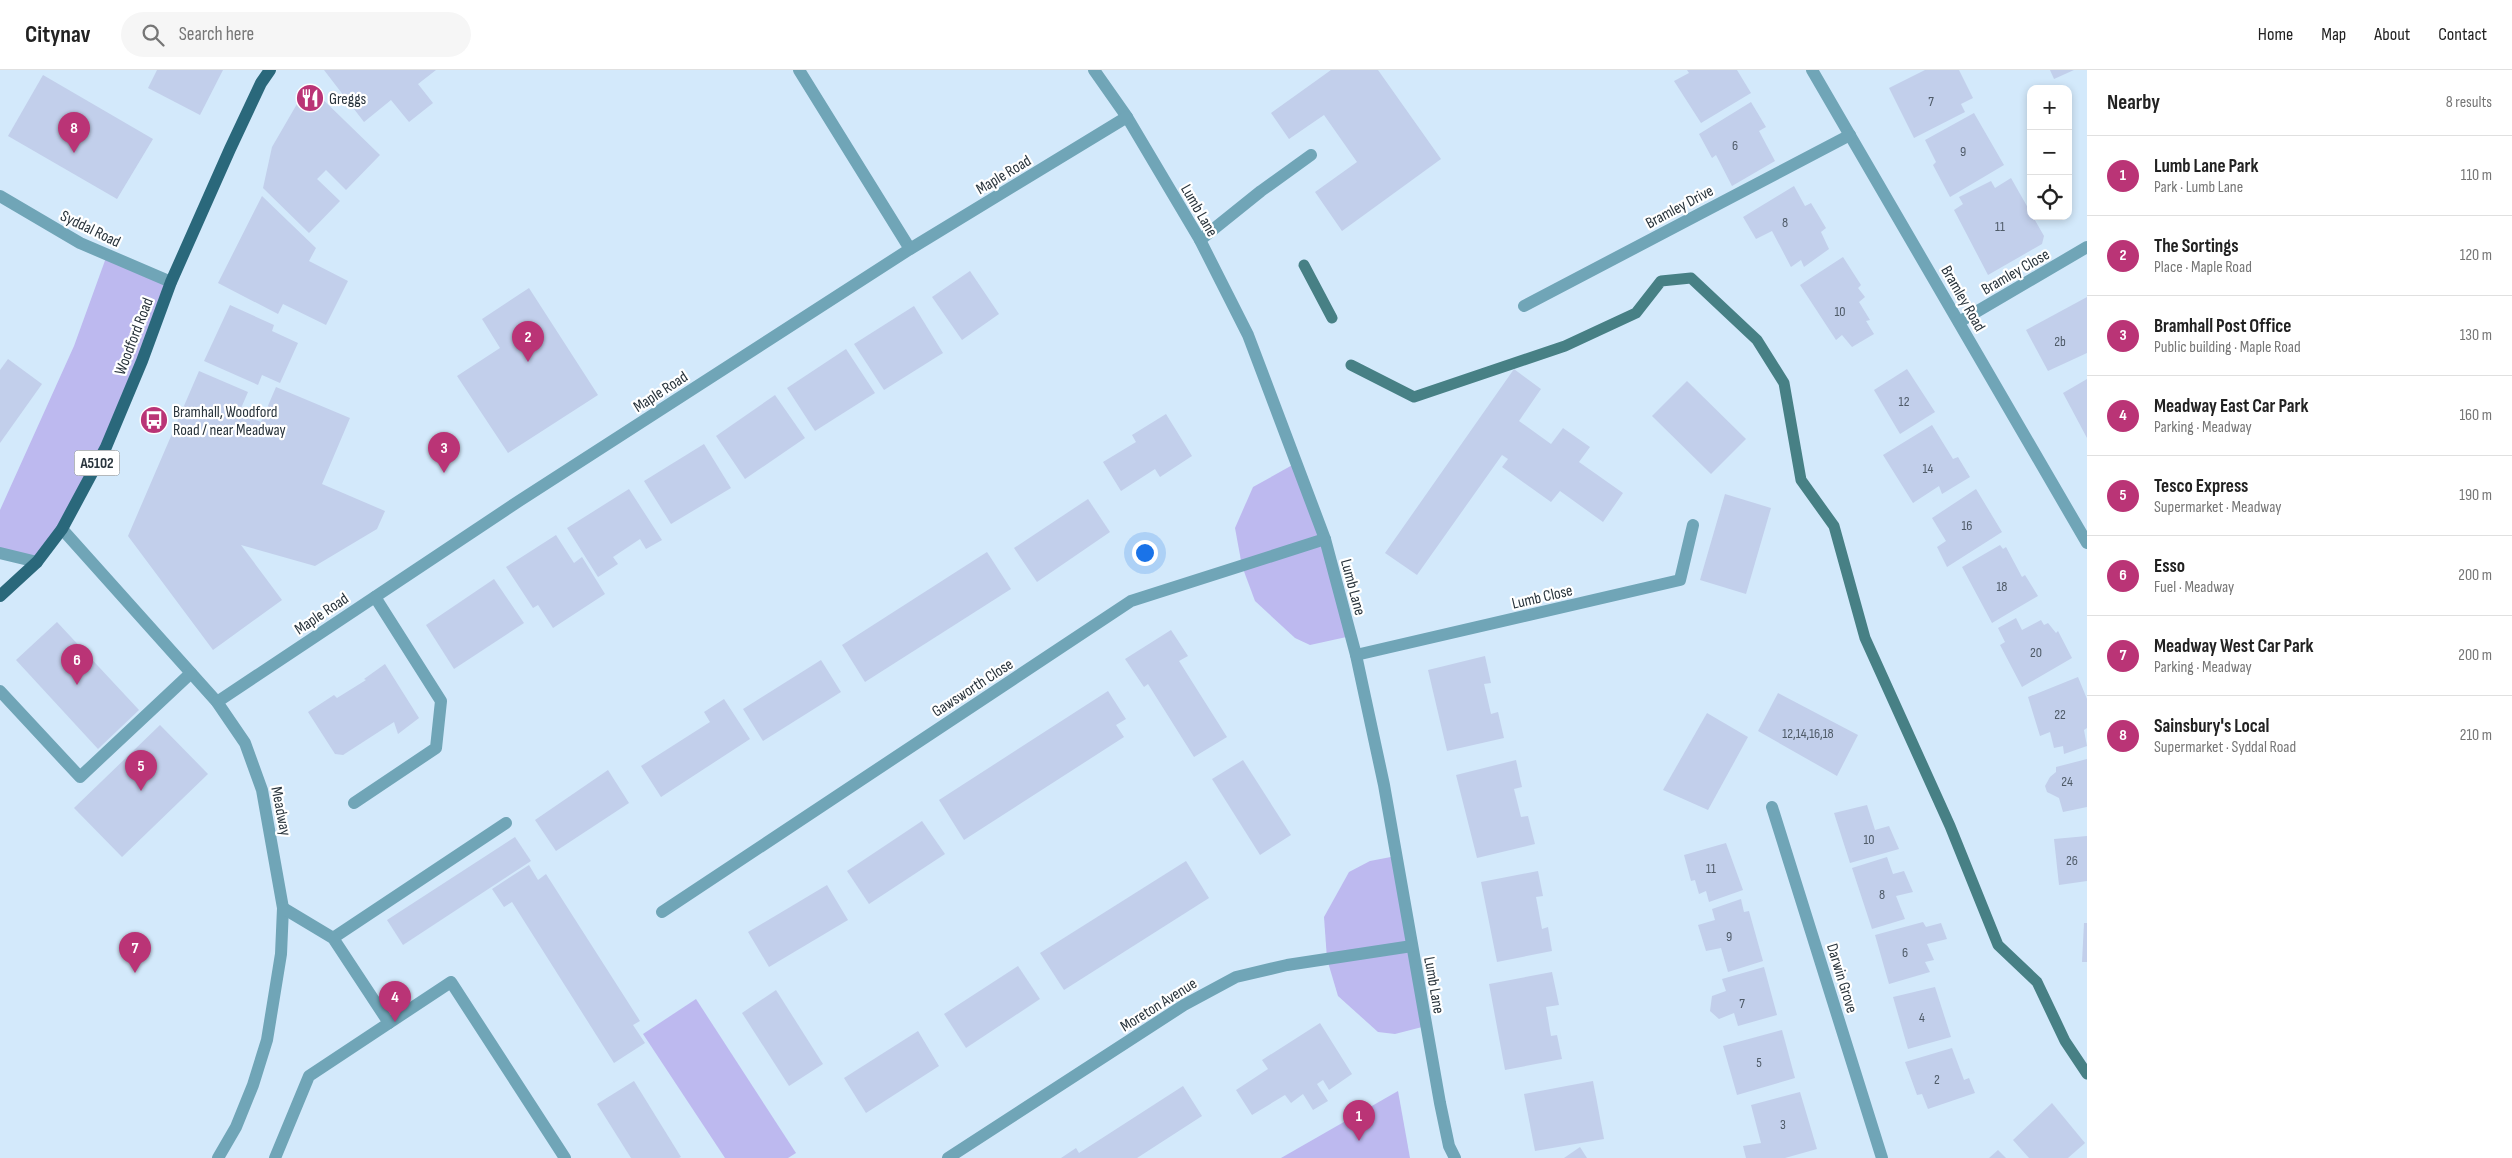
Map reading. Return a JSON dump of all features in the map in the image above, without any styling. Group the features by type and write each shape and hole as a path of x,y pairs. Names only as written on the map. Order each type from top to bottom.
{"main road":[{"name":"Woodford Road","path":"0,596 37,562 62,529 106,447 142,361 171,282 230,149 261,83 270,70"}],"street":[{"path":"799,70 910,249"},
{"name":"Lumb Lane","path":"1094,70 1127,117 1200,240 1248,335 1325,539 1356,656 1384,785 1440,1103 1449,1146 1455,1158"},
{"name":"Bramley Road","path":"1812,70 2087,543"},
{"name":"Maple Road","path":"217,702 518,501 910,249 1127,117"},
{"name":"Bramley Drive","path":"1524,306 1850,135"},
{"path":"1200,240 1261,191 1311,155"},
{"name":"Syddal Road","path":"0,196 80,243 171,282"},
{"name":"Bramley Close","path":"1959,322 2087,247"},
{"name":"Lumb Close","path":"1356,656 1680,580 1692,525"},
{"name":"Meadway","path":"62,529 217,702 245,743 262,790 283,908 281,954 267,1040 253,1086 240,1119 218,1158"},
{"name":"Gawsworth Close","path":"662,912 1131,601 1325,539"},
{"path":"0,553 37,562"},
{"path":"354,803 436,748 441,701 375,597"},
{"path":"0,691 80,777 191,673"},
{"name":"Darwin Grove","path":"1772,807 1882,1158"},
{"path":"333,938 506,823"},
{"path":"283,908 333,938 389,1023"},
{"name":"Moreton Avenue","path":"948,1158 1184,1006 1236,977 1287,965 1412,946"},
{"path":"275,1158 309,1076 451,982 565,1158"}],"shaded area":[{"path":"107,255 171,282 106,447 37,562 0,553 0,510 74,346"},
{"path":"1296,463 1351,636 1310,645 1295,638 1255,601 1242,566 1235,528 1253,487"},
{"path":"1396,856 1426,1026 1395,1034 1378,1032 1338,996 1327,959 1324,917 1349,872 1370,861"},
{"path":"696,999 796,1153 788,1158 725,1158 643,1034"},
{"path":"1398,1091 1410,1158 1281,1158"}],"building":[{"path":"157,70 223,70 200,115 148,88"},
{"path":"324,70 436,70 418,84 433,103 409,122 391,100 364,122"},
{"path":"1331,70 1378,70 1441,159 1342,231 1315,192 1357,162 1324,115 1289,139 1271,113"},
{"path":"1687,70 1737,70 1751,93 1701,123 1674,81 1689,73"},
{"path":"1925,70 1959,70 1973,98 1961,104 1965,112 1914,138 1889,88"},
{"path":"2050,70 2074,70 2054,79"},
{"path":"43,75 153,139 117,199 8,136"},
{"path":"308,85 380,155 346,190 326,170 317,179 340,201 309,233 263,188 272,147"},
{"path":"1751,102 1766,127 1759,131 1775,161 1732,186 1716,155 1712,158 1699,134"},
{"path":"1974,113 2004,165 1950,197 1933,165 1936,162 1925,140"},
{"path":"2011,178 2027,206 2027,220 2035,220 2044,236 2042,244 1988,275 1954,210 1963,204 1959,197 1991,181 1995,188"},
{"path":"1794,186 1805,206 1811,203 1826,228 1821,232 1829,249 1804,267 1801,260 1791,267 1772,231 1756,239 1743,217"},
{"path":"262,196 316,248 309,261 348,281 326,325 283,304 278,314 218,283"},
{"path":"1843,257 1861,285 1858,288 1865,297 1859,302 1870,320 1866,321 1874,334 1852,347 1842,335 1836,340 1800,285"},
{"path":"970,271 999,314 962,340 932,297"},
{"path":"529,288 598,395 508,453 457,376 500,348 482,319"},
{"path":"2087,297 2087,353 2048,371 2026,330"},
{"path":"230,305 274,325 272,331 298,343 280,383 262,375 258,385 204,361"},
{"path":"914,306 943,353 884,390 854,344"},
{"path":"846,349 875,393 815,431 787,388"},
{"path":"8,359 42,384 0,443 0,370"},
{"path":"1514,369 1541,389 1519,421 1551,444 1563,428 1590,447 1579,462 1623,493 1603,522 1560,491 1551,502 1502,467 1508,459 1502,455 1417,575 1385,553"},
{"path":"1907,369 1935,412 1900,434 1874,390"},
{"path":"199,371 248,392 239,413 261,422 276,387 350,418 322,484 385,511 377,529 315,566 241,545 282,600 213,650 128,536"},
{"path":"2087,379 2087,438 2063,393"},
{"path":"1687,381 1746,439 1711,474 1652,416"},
{"path":"775,395 805,438 745,479 716,436"},
{"path":"1166,414 1192,456 1160,477 1155,469 1121,491 1103,462 1136,442 1132,435"},
{"path":"1932,425 1953,459 1958,457 1970,477 1942,494 1939,486 1913,503 1883,455"},
{"path":"704,444 731,488 671,524 644,481"},
{"path":"629,489 662,540 646,549 640,539 613,557 618,564 598,577 567,528"},
{"path":"1976,489 2002,532 1947,567 1937,547 1946,541 1932,518"},
{"path":"1725,494 1771,508 1746,594 1700,580"},
{"path":"1088,499 1110,532 1037,582 1014,548"},
{"path":"556,535 574,563 582,557 605,594 553,628 538,605 533,608 506,567"},
{"path":"2000,545 2003,549 2006,547 2022,577 2025,575 2038,596 1992,623 1962,567"},
{"path":"987,552 1011,589 865,682 842,645"},
{"path":"494,579 524,623 454,669 426,625"},
{"path":"2016,618 2022,630 2041,620 2044,625 2048,623 2056,633 2058,631 2072,658 2022,687 2000,645 2005,642 1998,628"},
{"path":"57,622 139,710 98,749 16,660"},
{"path":"1171,630 1188,656 1179,661 1227,737 1194,757 1148,684 1144,687 1125,659"},
{"path":"1485,656 1491,683 1484,684 1491,714 1498,712 1504,738 1447,751 1428,670"},
{"path":"821,660 841,692 763,741 743,709"},
{"path":"385,664 419,718 398,734 394,722 343,755 335,754 308,712 334,695 337,698 366,680 364,679"},
{"path":"2078,677 2087,699 2087,728 2084,730 2087,746 2064,754 2063,746 2054,748 2050,732 2040,736 2028,697"},
{"path":"1108,691 1126,719 1116,725 1124,737 964,840 939,800"},
{"path":"1778,693 1858,735 1837,776 1758,731"},
{"path":"724,699 750,739 661,797 641,766 710,722 704,712"},
{"path":"1707,713 1748,737 1708,810 1663,790"},
{"path":"160,725 208,774 122,857 74,808"},
{"path":"2087,759 2087,807 2063,812 2059,798 2047,792 2045,786 2050,777 2056,772 2056,767"},
{"path":"1243,760 1291,835 1260,855 1212,779"},
{"path":"1516,760 1522,787 1514,789 1521,817 1528,816 1535,844 1477,858 1456,775"},
{"path":"608,770 629,803 556,851 535,820"},
{"path":"1867,805 1875,830 1889,826 1899,849 1850,863 1834,813"},
{"path":"922,821 945,854 869,904 847,871"},
{"path":"2087,836 2087,881 2059,885 2054,839"},
{"path":"515,837 531,861 403,945 387,920"},
{"path":"1726,843 1743,890 1709,902 1706,891 1699,894 1695,880 1691,881 1684,855"},
{"path":"1887,857 1893,874 1904,871 1913,892 1896,896 1905,919 1872,929 1852,868"},
{"path":"1186,861 1209,898 1064,990 1040,953"},
{"path":"529,865 538,880 546,874 640,1021 633,1025 645,1043 614,1063 512,902 504,907 492,889"},
{"path":"1538,871 1543,896 1536,897 1542,929 1548,927 1552,951 1497,962 1481,882"},
{"path":"827,885 848,920 769,967 748,932"},
{"path":"1741,899 1744,912 1749,911 1763,961 1728,972 1721,948 1706,951 1698,925 1715,920 1712,909"},
{"path":"1923,922 1926,927 1941,923 1947,939 1927,944 1934,960 1925,962 1930,972 1889,984 1875,935"},
{"path":"2084,923 2087,923 2087,962 2082,962"},
{"path":"1018,966 1040,999 966,1048 944,1014"},
{"path":"1764,967 1777,1015 1738,1026 1734,1013 1719,1019 1710,1011 1712,996 1726,991 1722,979"},
{"path":"1552,972 1559,1005 1546,1007 1551,1036 1557,1035 1562,1059 1505,1070 1489,984"},
{"path":"1935,987 1951,1037 1908,1049 1893,997"},
{"path":"776,990 823,1064 789,1086 742,1013"},
{"path":"1320,1023 1352,1074 1329,1090 1323,1080 1317,1084 1328,1101 1313,1110 1303,1094 1291,1103 1285,1095 1252,1115 1236,1090 1268,1069 1262,1060"},
{"path":"1782,1030 1795,1078 1737,1095 1723,1046"},
{"path":"918,1031 939,1066 866,1113 844,1078"},
{"path":"1952,1048 1964,1080 1969,1078 1975,1093 1928,1109 1922,1094 1917,1095 1905,1062"},
{"path":"634,1081 681,1157 631,1158 597,1104"},
{"path":"1593,1081 1604,1139 1535,1151 1524,1094"},
{"path":"1183,1086 1202,1116 1137,1158 1061,1158 1076,1148 1079,1153"},
{"path":"1800,1092 1817,1149 1785,1158 1746,1158 1743,1146 1761,1143 1751,1105"},
{"path":"2052,1103 2085,1143 2068,1158 2029,1158 2013,1140"},
{"path":"1580,1147 1587,1158 1564,1158"},
{"path":"1998,1150 2006,1158 1989,1158"}],"waterway":[{"path":"1304,265 1332,318"},
{"path":"1351,365 1414,397 1565,346 1636,313 1661,281 1691,278 1757,340 1784,383 1801,480 1834,526 1865,638 1950,826 1998,945 2037,982 2065,1041 2087,1074"}],"place":[{"name":"Greggs","path":"310,98"},
{"name":"Sainsbury's Local","path":"74,153"},
{"name":"The Sortings","path":"528,362"},
{"name":"Bramhall, Woodford Road / near Meadway","path":"154,420"},
{"name":"Bramhall Post Office","path":"444,473"},
{"name":"Esso","path":"77,685"},
{"name":"Tesco Express","path":"141,791"},
{"name":"Meadway West Car Park","path":"135,973"},
{"name":"Meadway East Car Park","path":"395,1022"},
{"name":"Lumb Lane Park","path":"1359,1141"}]}
